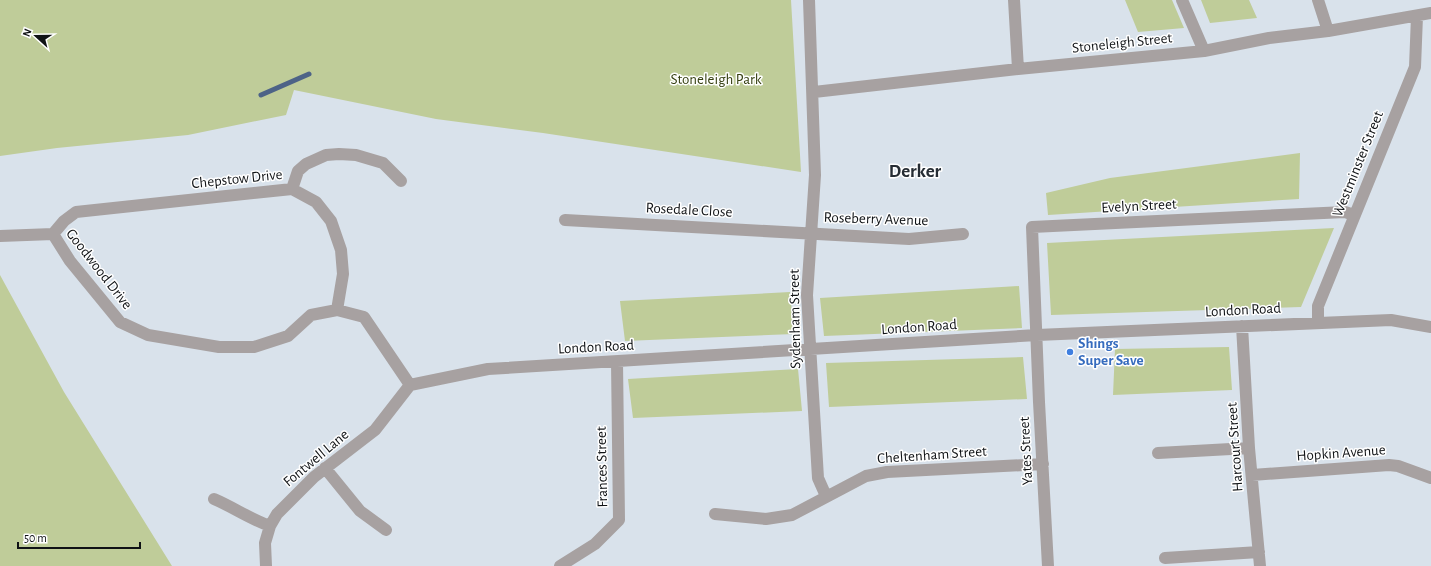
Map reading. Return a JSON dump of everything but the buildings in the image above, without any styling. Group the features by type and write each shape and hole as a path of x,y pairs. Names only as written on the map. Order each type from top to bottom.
{"street":[{"name":"Sydenham Street","path":"809,0 814,92 815,175 807,295 818,478 826,496"},
{"path":"1014,0 1018,69"},
{"path":"1182,0 1204,51"},
{"path":"1318,0 1328,31"},
{"name":"Stoneleigh Street","path":"814,92 1018,69 1204,51 1268,38 1328,31 1431,13"},
{"name":"Westminster Street","path":"1318,322 1318,306 1415,67 1418,16"},
{"path":"292,189 298,172 306,164 326,155 339,154 356,155 383,163 401,182"},
{"name":"Chepstow Drive","path":"53,234 64,221 76,212 292,189 316,202 331,220 341,250 343,274 337,310"},
{"name":"Evelyn Street","path":"1037,335 1032,227 1346,212 1354,215"},
{"name":"Rosedale Close","path":"565,220 811,233"},
{"name":"Roseberry Avenue","path":"811,233 909,239 963,234"},
{"name":"Goodwood Drive","path":"0,236 53,234 70,261 120,322 148,335 219,347 254,347 288,336 311,315 337,310 364,317 410,385"},
{"name":"London Road","path":"410,385 488,369 1037,335 1391,320 1431,326"},
{"name":"Harcourt Street","path":"1242,326 1249,448 1260,566"},
{"name":"Yates Street","path":"1037,335 1048,566"},
{"name":"Frances Street","path":"560,566 595,544 619,520 617,362"},
{"name":"Fontwell Lane","path":"266,566 265,543 270,526 277,514 314,477 375,430 410,385"},
{"path":"1158,453 1249,448"},
{"name":"Cheltenham Street","path":"715,514 766,519 792,514 866,476 887,472 1043,464"},
{"name":"Hopkin Avenue","path":"1252,475 1389,465 1398,466 1431,478"},
{"path":"325,468 360,511 386,530"},
{"path":"214,499 270,526"},
{"path":"1165,558 1259,552"}],"green space":[{"name":"Stoneleigh Park","path":"0,0 791,0 801,172 543,133 436,119 294,90 286,115 188,135 57,148 0,156"},
{"path":"1125,0 1172,0 1184,28 1138,32"},
{"path":"1201,0 1249,0 1257,18 1210,23"},
{"path":"1300,153 1299,199 1048,215 1046,193 1110,178"},
{"path":"1334,228 1301,307 1051,315 1047,243"},
{"path":"0,275 64,392 172,566 0,566"},
{"path":"1019,286 1022,328 824,336 820,298"},
{"path":"790,292 794,334 625,341 620,301"},
{"path":"1229,347 1232,390 1113,395 1115,349"},
{"path":"1023,357 1027,399 829,407 826,363"},
{"path":"798,369 802,411 633,418 628,379"}],"waterway":[{"path":"261,95 309,74"}],"place":[{"name":"Shings Super Save","path":"1070,352"}],"district":[{"name":"Derker","path":"915,171"}]}
